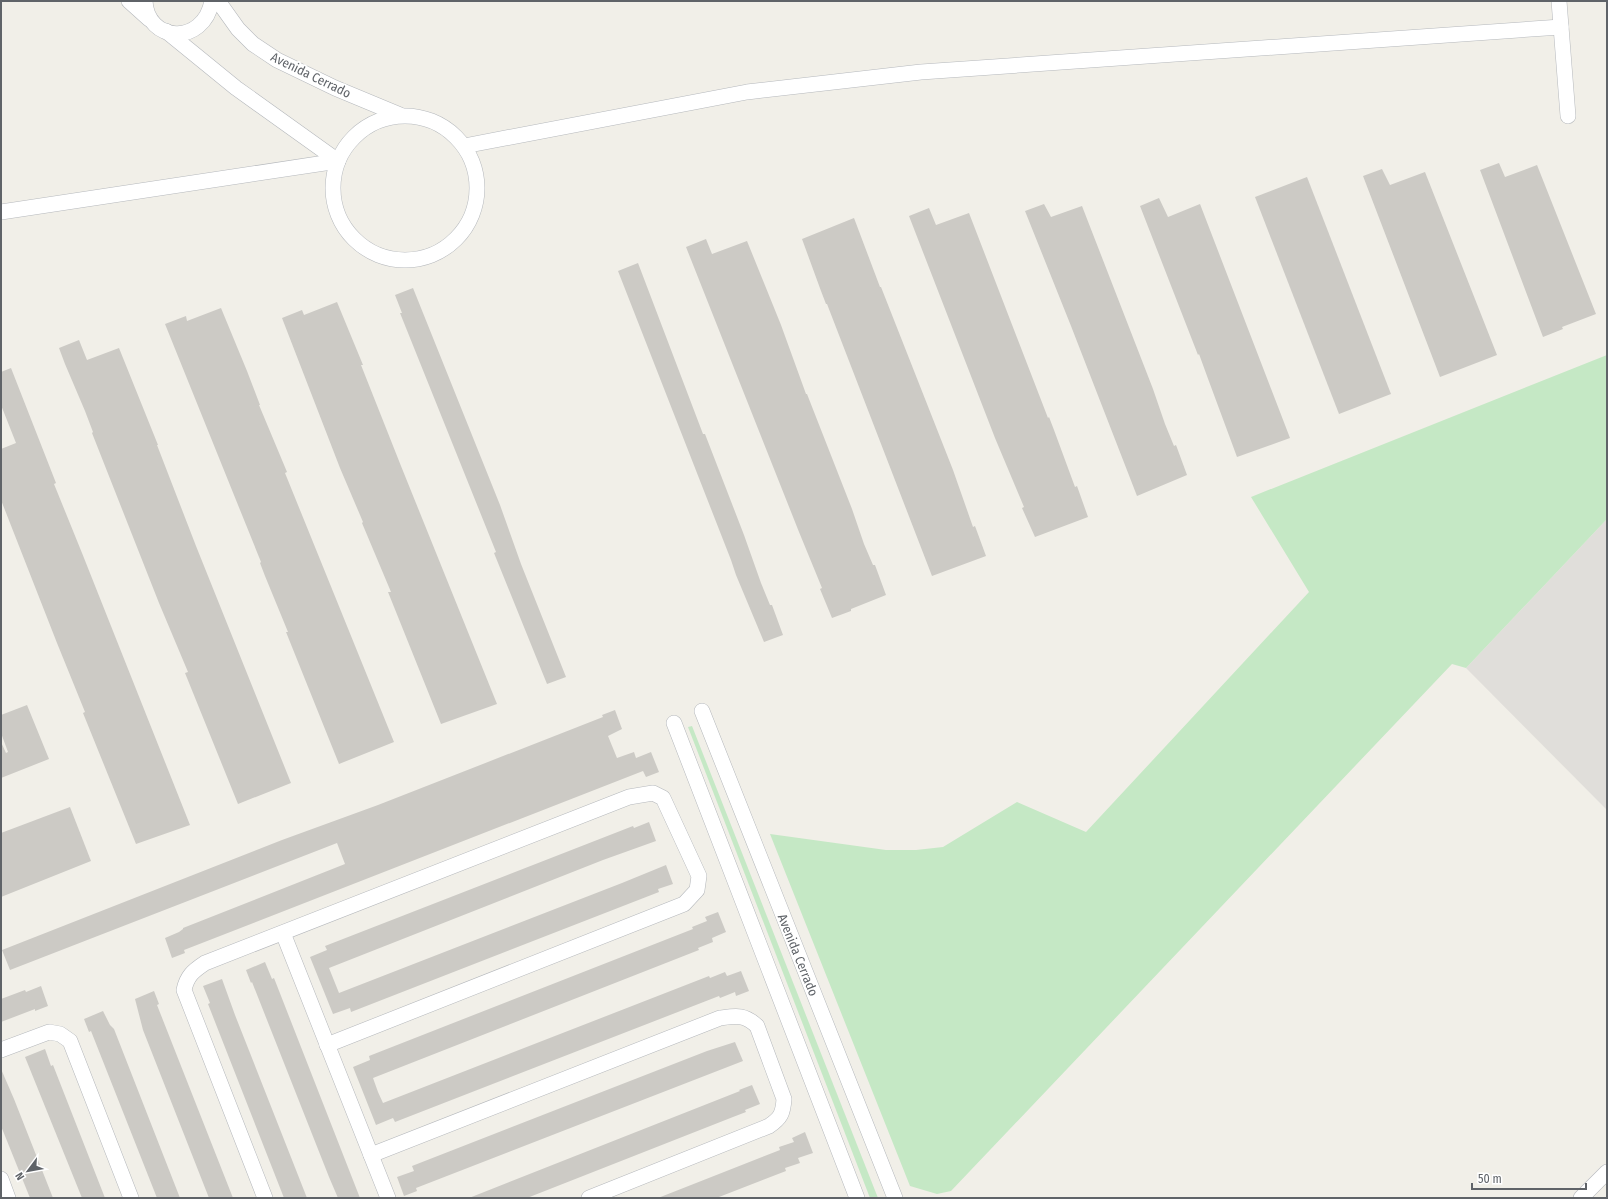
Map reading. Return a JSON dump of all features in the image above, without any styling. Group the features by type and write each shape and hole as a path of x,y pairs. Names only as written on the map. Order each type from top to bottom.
{"street":[{"path":"129,1 236,88 338,161"},
{"path":"145,1 150,18 162,29 182,33 197,28 205,21 210,11 212,1"},
{"name":"Avenida Cerrado","path":"218,1 238,29 253,44 277,60 335,88 400,115 424,118 436,123 446,128 464,146 475,168 477,193 472,215 461,235 444,250 423,258 400,260 378,255 359,244 343,225 334,202 333,177 341,154 355,134 376,121 400,115"},
{"path":"1559,1 1568,116"},
{"path":"464,146 747,92 921,72 1561,27"},
{"path":"1,212 307,164 338,161"},
{"name":"Avenida Cerrado","path":"702,711 895,1198"},
{"path":"674,723 857,1198"},
{"path":"265,1198 184,990 186,981 194,971 205,963 629,797 653,793 663,798 699,876 697,890 684,904 328,1045"},
{"path":"283,933 388,1198"},
{"path":"371,1155 720,1018 736,1016 748,1018 757,1026 784,1099 784,1109 778,1120 769,1126 589,1198"},
{"path":"1,1050 49,1032 60,1034 70,1041 131,1198"},
{"path":"1581,1198 1607,1172"},
{"path":"1,1179 8,1198"}],"shaded area":[{"path":"1607,519 1607,810 1466,668"}],"green space":[{"path":"1607,355 1607,519 1466,668 1452,664 951,1191 937,1194 910,1186 770,834 886,850 916,850 943,847 1017,802 1086,832 1309,592 1251,497"},
{"path":"692,726 878,1198 870,1198 688,727"}],"building":[{"path":"1499,163 1505,177 1537,165 1596,314 1562,327 1563,329 1543,337 1480,170"},
{"path":"1382,169 1390,185 1425,172 1497,355 1440,377 1363,176"},
{"path":"1307,177 1391,394 1339,414 1255,197"},
{"path":"1159,198 1168,217 1200,204 1290,438 1237,457 1199,354 1198,355 1140,206"},
{"path":"1044,204 1051,217 1082,206 1153,389 1165,424 1174,446 1176,445 1187,475 1137,496 1025,211"},
{"path":"929,208 936,225 969,213 1088,517 1035,537 1022,508 1024,507 995,438 909,216"},
{"path":"854,218 953,470 973,527 975,526 986,556 932,576 802,239"},
{"path":"706,239 712,254 747,241 781,325 864,544 873,565 875,565 886,595 832,618 820,589 822,588 686,247"},
{"path":"638,263 703,434 705,434 744,535 761,583 770,605 772,605 783,635 764,642 736,575 618,271"},
{"path":"413,288 500,505 521,564 566,677 547,684 494,553 496,552 400,313 402,313 395,295"},
{"path":"337,302 497,704 441,724 388,592 391,592 340,468 282,318 302,310 304,315"},
{"path":"221,308 287,472 285,473 394,742 339,764 286,632 288,632 265,576 260,563 261,562 165,324 186,316 187,321"},
{"path":"79,340 87,360 119,348 291,783 238,804 185,673 188,672 159,603 92,433 93,432 85,411 59,348"},
{"path":"11,368 56,483 54,484 190,825 136,844 83,713 85,712 1,500 1,449 16,443 1,405 1,372"},
{"path":"27,705 49,759 1,778 1,742 6,753 8,752 1,733 1,715"},
{"path":"615,710 622,729 608,736 617,758 634,752 636,758 651,752 659,772 646,777 643,771 184,950 185,953 172,958 165,938 179,932 183,928 345,864 337,843 10,970 2,950 282,840 378,805 603,717 602,715"},
{"path":"70,807 91,861 1,897 1,833"},
{"path":"649,822 656,841 603,860 329,968 339,993 666,865 673,884 658,889 659,892 351,1012 350,1008 333,1014 310,957 327,950 325,946 633,826 634,828"},
{"path":"718,912 726,932 712,938 713,942 698,948 699,950 373,1078 378,1092 383,1103 709,976 710,978 725,972 727,976 741,971 749,991 736,996 735,992 720,998 719,996 395,1122 393,1118 376,1125 353,1067 370,1060 369,1056 693,929 692,927 707,921 705,917"},
{"path":"265,962 272,979 274,978 360,1198 338,1198 329,1177 246,970"},
{"path":"222,979 307,1198 284,1198 208,1004 210,1003 203,986"},
{"path":"41,986 48,1006 35,1011 35,1009 1,1022 1,999"},
{"path":"154,991 159,1004 157,1005 233,1198 209,1198 143,1030 135,999"},
{"path":"103,1011 110,1025 114,1029 180,1198 157,1198 91,1031 89,1032 84,1019"},
{"path":"735,1042 743,1061 416,1188 417,1191 404,1196 397,1177 414,1171 412,1166 707,1051"},
{"path":"45,1049 51,1066 53,1065 105,1198 82,1198 25,1057"},
{"path":"1,1069 53,1198 30,1198 1,1126"},
{"path":"752,1085 760,1104 745,1110 746,1112 527,1198 469,1198 740,1091 739,1090"},
{"path":"805,1132 813,1153 798,1158 800,1163 785,1168 786,1171 719,1197 658,1198 780,1150 779,1147 794,1142 792,1138"}]}
